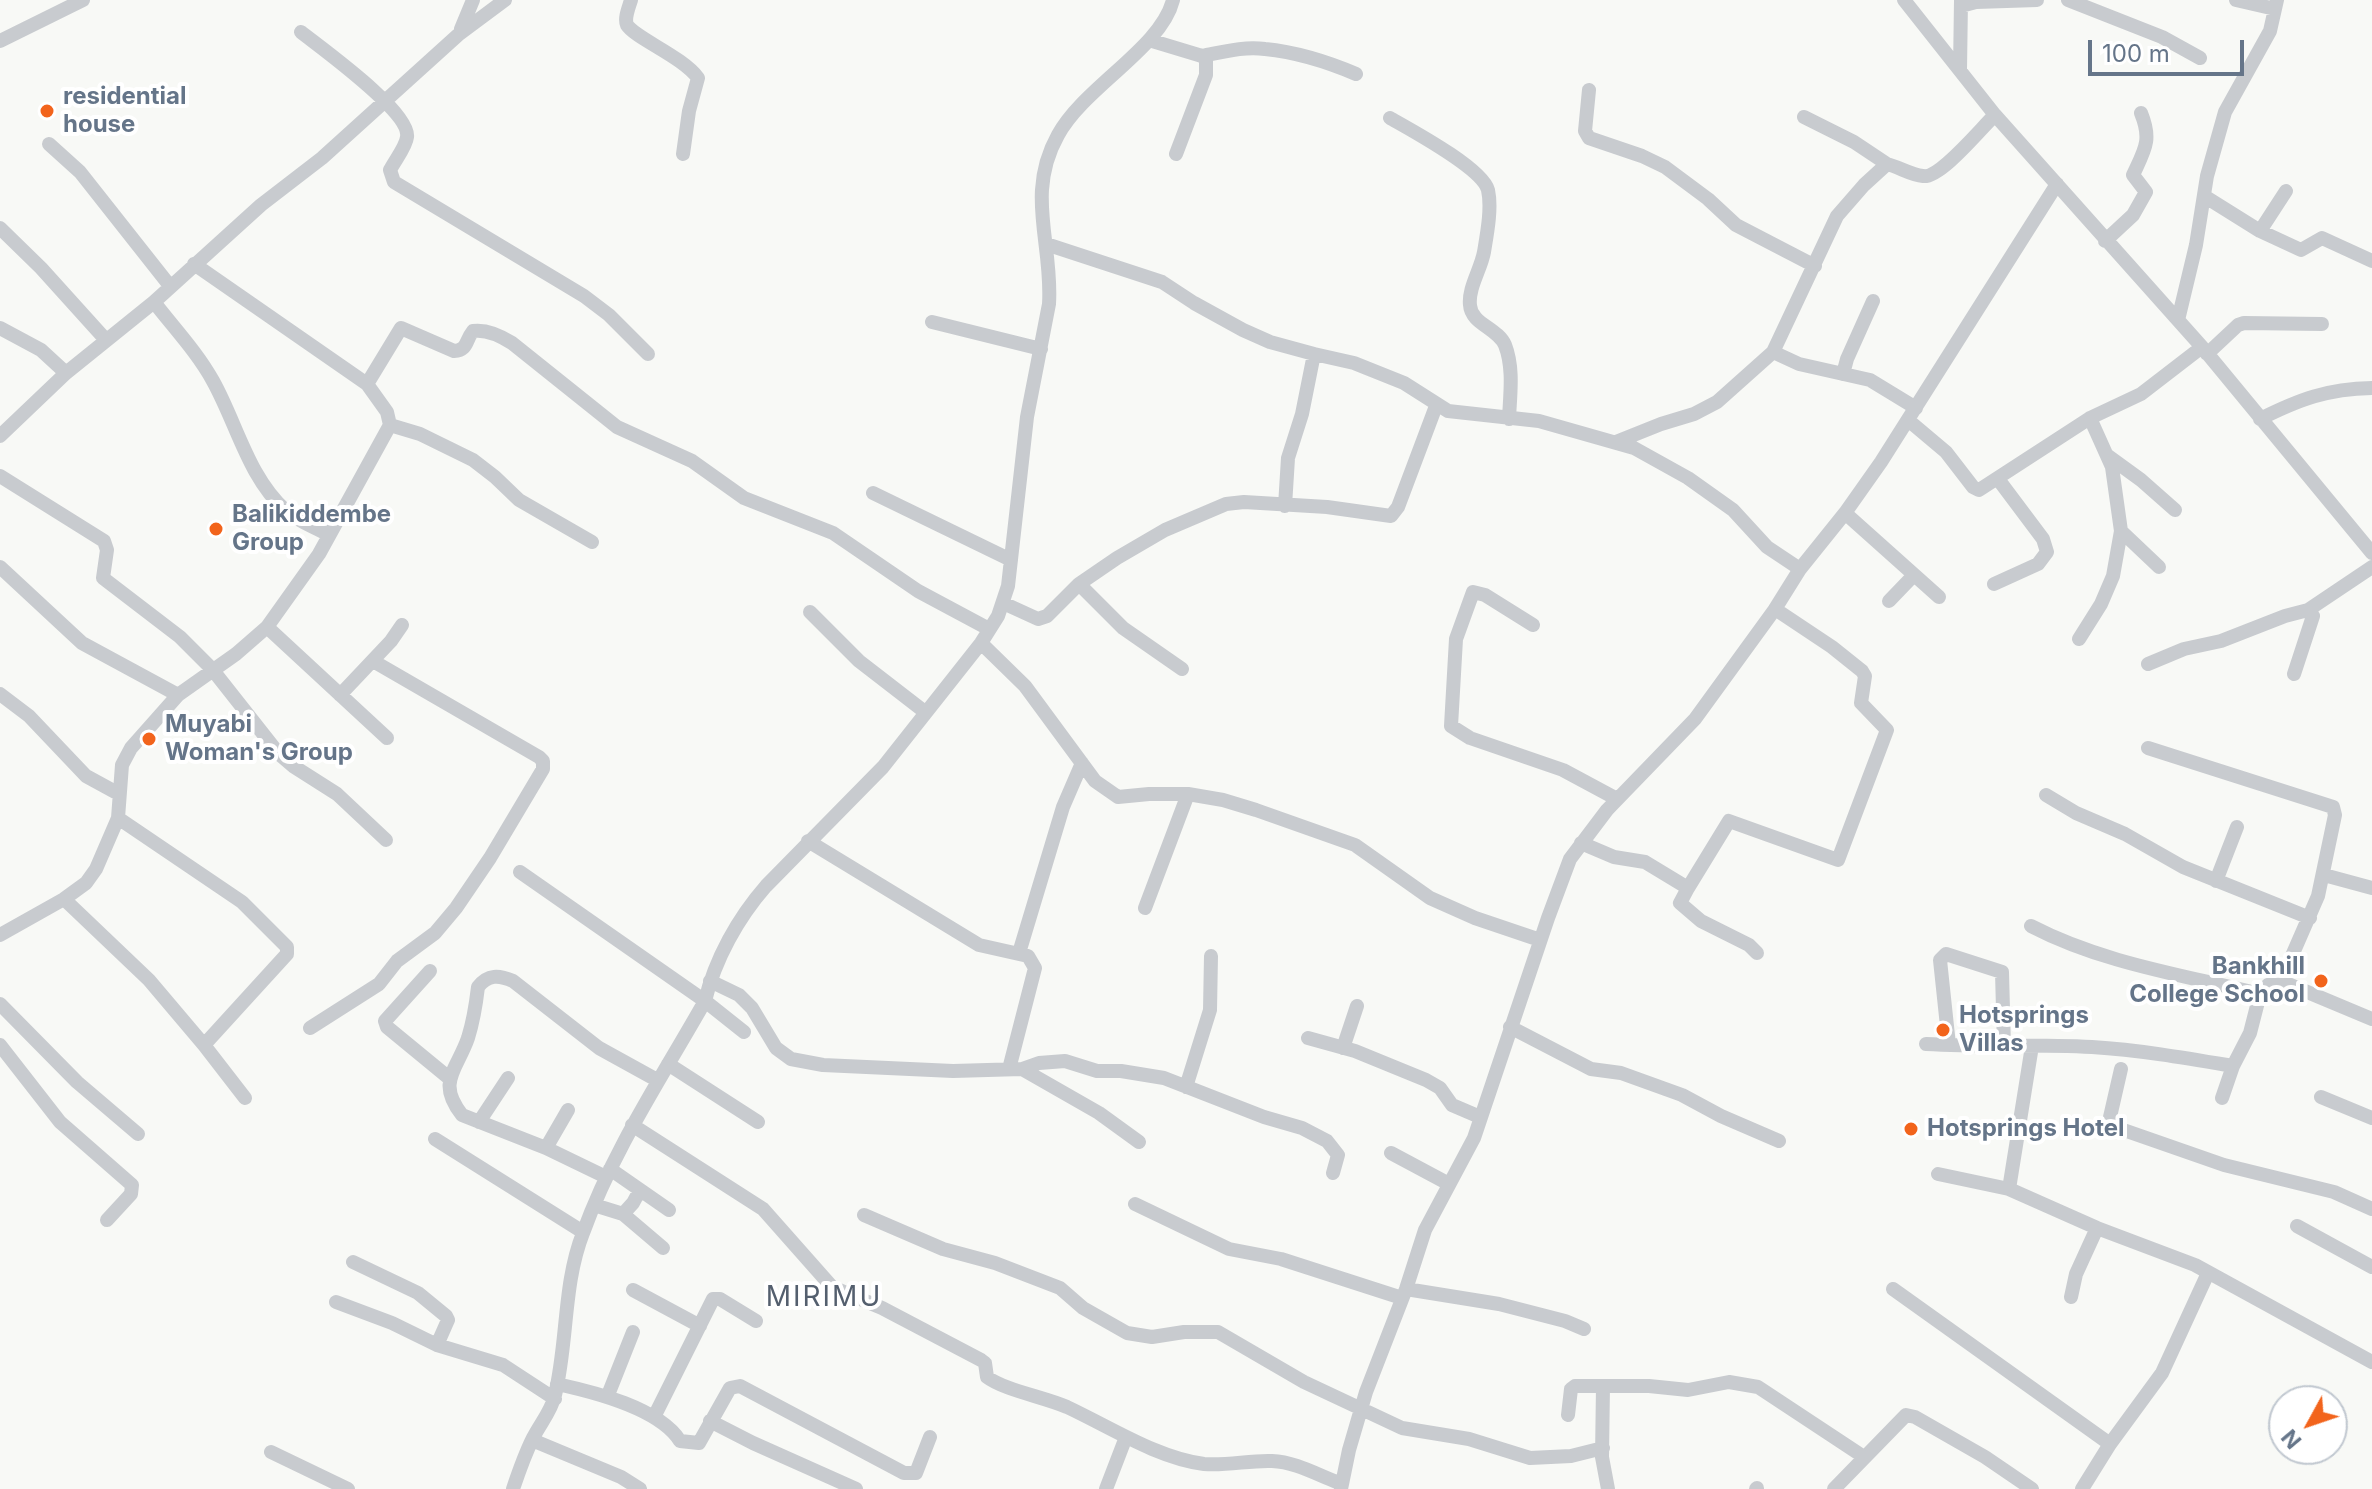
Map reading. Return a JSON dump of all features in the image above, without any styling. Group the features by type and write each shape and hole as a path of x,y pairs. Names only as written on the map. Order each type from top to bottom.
{"street":[{"path":"0,41 83,0"},
{"path":"458,35 473,0"},
{"path":"0,436 66,373 154,302 261,205 322,158 458,35 505,0"},
{"path":"631,0 627,24 671,54 698,78 689,111 683,154"},
{"path":"513,1489 556,1391 563,1360 574,1258 583,1232 632,1125 705,1001 710,981 747,907 808,841 862,790 985,636 1003,603 1011,560 1027,417 1050,285 1040,214 1040,190 1058,135 1107,78 1158,31 1173,0"},
{"path":"1904,0 1995,115 2204,350 2372,553"},
{"path":"1960,70 1961,3 2037,0"},
{"path":"2068,0 2162,37 2200,58"},
{"path":"2178,320 2196,245 2207,176 2225,112 2270,31 2276,4 2236,0"},
{"path":"301,32 386,101 407,131 407,140 390,170 394,182 584,296 609,315 648,354"},
{"path":"1149,40 1202,56 1264,48 1333,64 1356,74"},
{"path":"1176,154 1206,75 1206,60 1202,56"},
{"path":"1589,90 1585,131 1589,138 1665,167 1708,199 1736,225 1815,266"},
{"path":"2105,241 2133,215 2146,192 2133,175 2147,145 2148,130 2141,113"},
{"path":"1804,117 1854,142 1887,164 1924,177 1932,176 1943,168 1995,115"},
{"path":"1390,118 1472,170 1488,188 1484,254 1469,302 1472,314 1505,344 1511,379 1509,419"},
{"path":"49,144 80,172 170,286"},
{"path":"1616,442 1694,414 1717,402 1773,352 1837,216 1887,164"},
{"path":"632,1125 763,1209 832,1287 882,1308 981,1360 985,1363 989,1379 1068,1408 1126,1437 1189,1461 1226,1464 1273,1461 1299,1466 1342,1487 1361,1409 1425,1230 1474,1138 1570,859 1617,799 1695,719 1775,609 1800,569 1845,513 1912,414 2057,184"},
{"path":"2260,231 2286,191"},
{"path":"2204,196 2260,231 2303,251 2322,238 2372,261"},
{"path":"0,228 106,340"},
{"path":"1046,244 1162,282 1243,330 1270,342 1354,363 1404,383 1448,411 1539,421 1634,448 1688,478 1733,510 1767,547 1800,569"},
{"path":"0,935 86,883 96,869 118,818 122,765 131,748 178,695 236,654 267,627 319,554 390,425 387,412 367,384 194,264"},
{"path":"1843,374 1873,301"},
{"path":"154,302 203,363 224,401 241,443 274,497 296,518 329,535"},
{"path":"932,322 1041,349"},
{"path":"1773,352 1799,364 1870,380 1912,414 1973,487 1979,490 2090,418 2141,394 2238,325 2322,324"},
{"path":"0,328 41,350 66,373"},
{"path":"367,384 401,328 454,351 462,351 466,347 473,331 484,330 497,335 512,343 617,427 692,461 744,498 833,533 985,636 1095,781 1118,797 1188,794 1223,800 1355,845 1430,898 1475,918 1540,940"},
{"path":"1285,506 1288,458 1302,414 1314,354"},
{"path":"2260,419 2331,390 2372,388"},
{"path":"1003,603 1038,619 1047,616 1079,584 1165,530 1234,502 1327,507 1387,515 1395,513 1436,406"},
{"path":"2079,639 2101,604 2113,576 2121,531 2112,467 2090,418"},
{"path":"390,425 420,434 473,460 519,500 592,542"},
{"path":"2108,456 2175,510"},
{"path":"0,476 104,541 107,550 103,578 180,637 212,669 279,754 337,794 386,840"},
{"path":"1994,584 2038,564 2047,552 2043,539 1998,479"},
{"path":"873,493 1011,560"},
{"path":"1845,513 1939,597"},
{"path":"2121,531 2159,567"},
{"path":"0,567 82,643 178,695"},
{"path":"2148,664 2184,649 2221,641 2308,610 2372,567"},
{"path":"1889,601 1914,575"},
{"path":"1079,584 1123,628 1182,669"},
{"path":"1533,625 1485,595 1473,592 1456,639 1451,726 1470,738 1563,770 1617,799"},
{"path":"1757,953 1749,945 1701,921 1680,903 1688,888 1729,821 1839,860 1887,730 1861,703 1865,676 1862,671 1775,609"},
{"path":"2294,674 2311,628 2313,616 2308,610"},
{"path":"810,612 859,661 925,712"},
{"path":"340,695 402,625"},
{"path":"267,627 387,738"},
{"path":"310,1028 379,984 397,961 435,933 490,858 543,769 543,761 539,757 373,661"},
{"path":"0,694 29,716 86,776 119,794"},
{"path":"2148,748 2333,807 2335,815 2324,875 2310,918 2281,981"},
{"path":"1019,953 1063,807 1082,763"},
{"path":"1145,908 1188,794"},
{"path":"2046,795 2183,867 2310,918"},
{"path":"118,818 242,902 289,950 204,1045"},
{"path":"2216,881 2237,827"},
{"path":"808,841 979,945 1028,956 1035,968 1016,1069"},
{"path":"1581,843 1614,857 1645,862 1688,888"},
{"path":"520,872 705,1001 744,1032"},
{"path":"2324,875 2372,888"},
{"path":"64,899 149,980 245,1098"},
{"path":"2031,926 2104,957 2260,994"},
{"path":"1949,1045 1940,960 1946,954 2002,972 2004,1047"},
{"path":"1186,1087 1210,1010 1211,956"},
{"path":"430,971 385,1021 387,1027 449,1078"},
{"path":"657,1080 599,1048 513,981 502,976 483,981 478,987 467,1041 449,1078 450,1092 462,1115 608,1173 669,1210"},
{"path":"710,981 739,995 757,1015 776,1048 791,1059 823,1065 953,1071 1016,1069 1065,1061 1097,1071 1121,1071 1164,1078 1264,1117 1302,1128 1327,1141 1338,1152 1333,1173"},
{"path":"2222,1098 2233,1066 2250,1033 2260,994 2268,985 2281,981 2372,1019"},
{"path":"0,1004 85,1090 138,1134"},
{"path":"1343,1048 1357,1006"},
{"path":"1510,1027 1591,1069 1621,1073 1682,1095 1779,1141"},
{"path":"1308,1038 1426,1080 1440,1088 1452,1105 1480,1117"},
{"path":"1926,1044 2124,1050 2233,1066"},
{"path":"0,1045 60,1122 132,1185 131,1194 107,1220"},
{"path":"2009,1189 2032,1046"},
{"path":"668,1064 758,1122"},
{"path":"1016,1069 1099,1113 1139,1142"},
{"path":"2121,1069 2110,1117 2115,1127 2224,1165 2334,1192 2372,1209"},
{"path":"479,1122 508,1078"},
{"path":"2321,1097 2372,1118"},
{"path":"546,1148 568,1110"},
{"path":"435,1139 583,1232"},
{"path":"1391,1153 1449,1184"},
{"path":"1938,1174 2009,1189 2097,1228 2133,1240 2208,1273 2372,1362"},
{"path":"623,1214 640,1190"},
{"path":"1135,1204 1229,1249 1281,1259 1404,1294 1499,1304 1584,1329"},
{"path":"594,1205 623,1214 663,1248"},
{"path":"864,1215 943,1249 995,1263 1060,1288 1083,1308 1127,1333 1152,1337 1184,1332 1218,1332 1304,1382 1402,1428 1469,1439 1530,1458 1571,1456 1603,1448"},
{"path":"2297,1226 2372,1267"},
{"path":"2071,1297 2076,1274 2097,1228"},
{"path":"353,1262 418,1293 446,1316 448,1320 437,1345"},
{"path":"2082,1489 2110,1444 2162,1373 2208,1273"},
{"path":"1893,1289 2110,1444"},
{"path":"633,1290 700,1326"},
{"path":"654,1417 713,1299 717,1298 756,1321"},
{"path":"336,1302 392,1323 437,1345 503,1365 556,1391 608,1395 654,1417 672,1429 680,1441 699,1443 730,1388 740,1386 904,1473 916,1473 930,1437"},
{"path":"608,1395 633,1332"},
{"path":"1568,1415 1572,1386 1649,1386 1688,1390 1729,1382 1747,1383 1758,1387 1864,1457"},
{"path":"1603,1386 1603,1448 1608,1489"},
{"path":"1834,1489 1902,1417 1910,1416 1985,1457 2032,1489"},
{"path":"710,1421 856,1489"},
{"path":"1106,1489 1126,1437"},
{"path":"532,1440 621,1477 640,1489"},
{"path":"271,1452 348,1489"}],"place":[{"name":"residential house","path":"47,111"},
{"name":"Balikiddembe Group","path":"216,529"},
{"name":"Muyabi Woman's Group","path":"149,739"},
{"name":"Bankhill College School","path":"2321,981"},
{"name":"Hotsprings Villas","path":"1943,1030"},
{"name":"Hotsprings Hotel","path":"1911,1129"}],"district":[{"name":"MIRIMU","path":"824,1298"}]}
